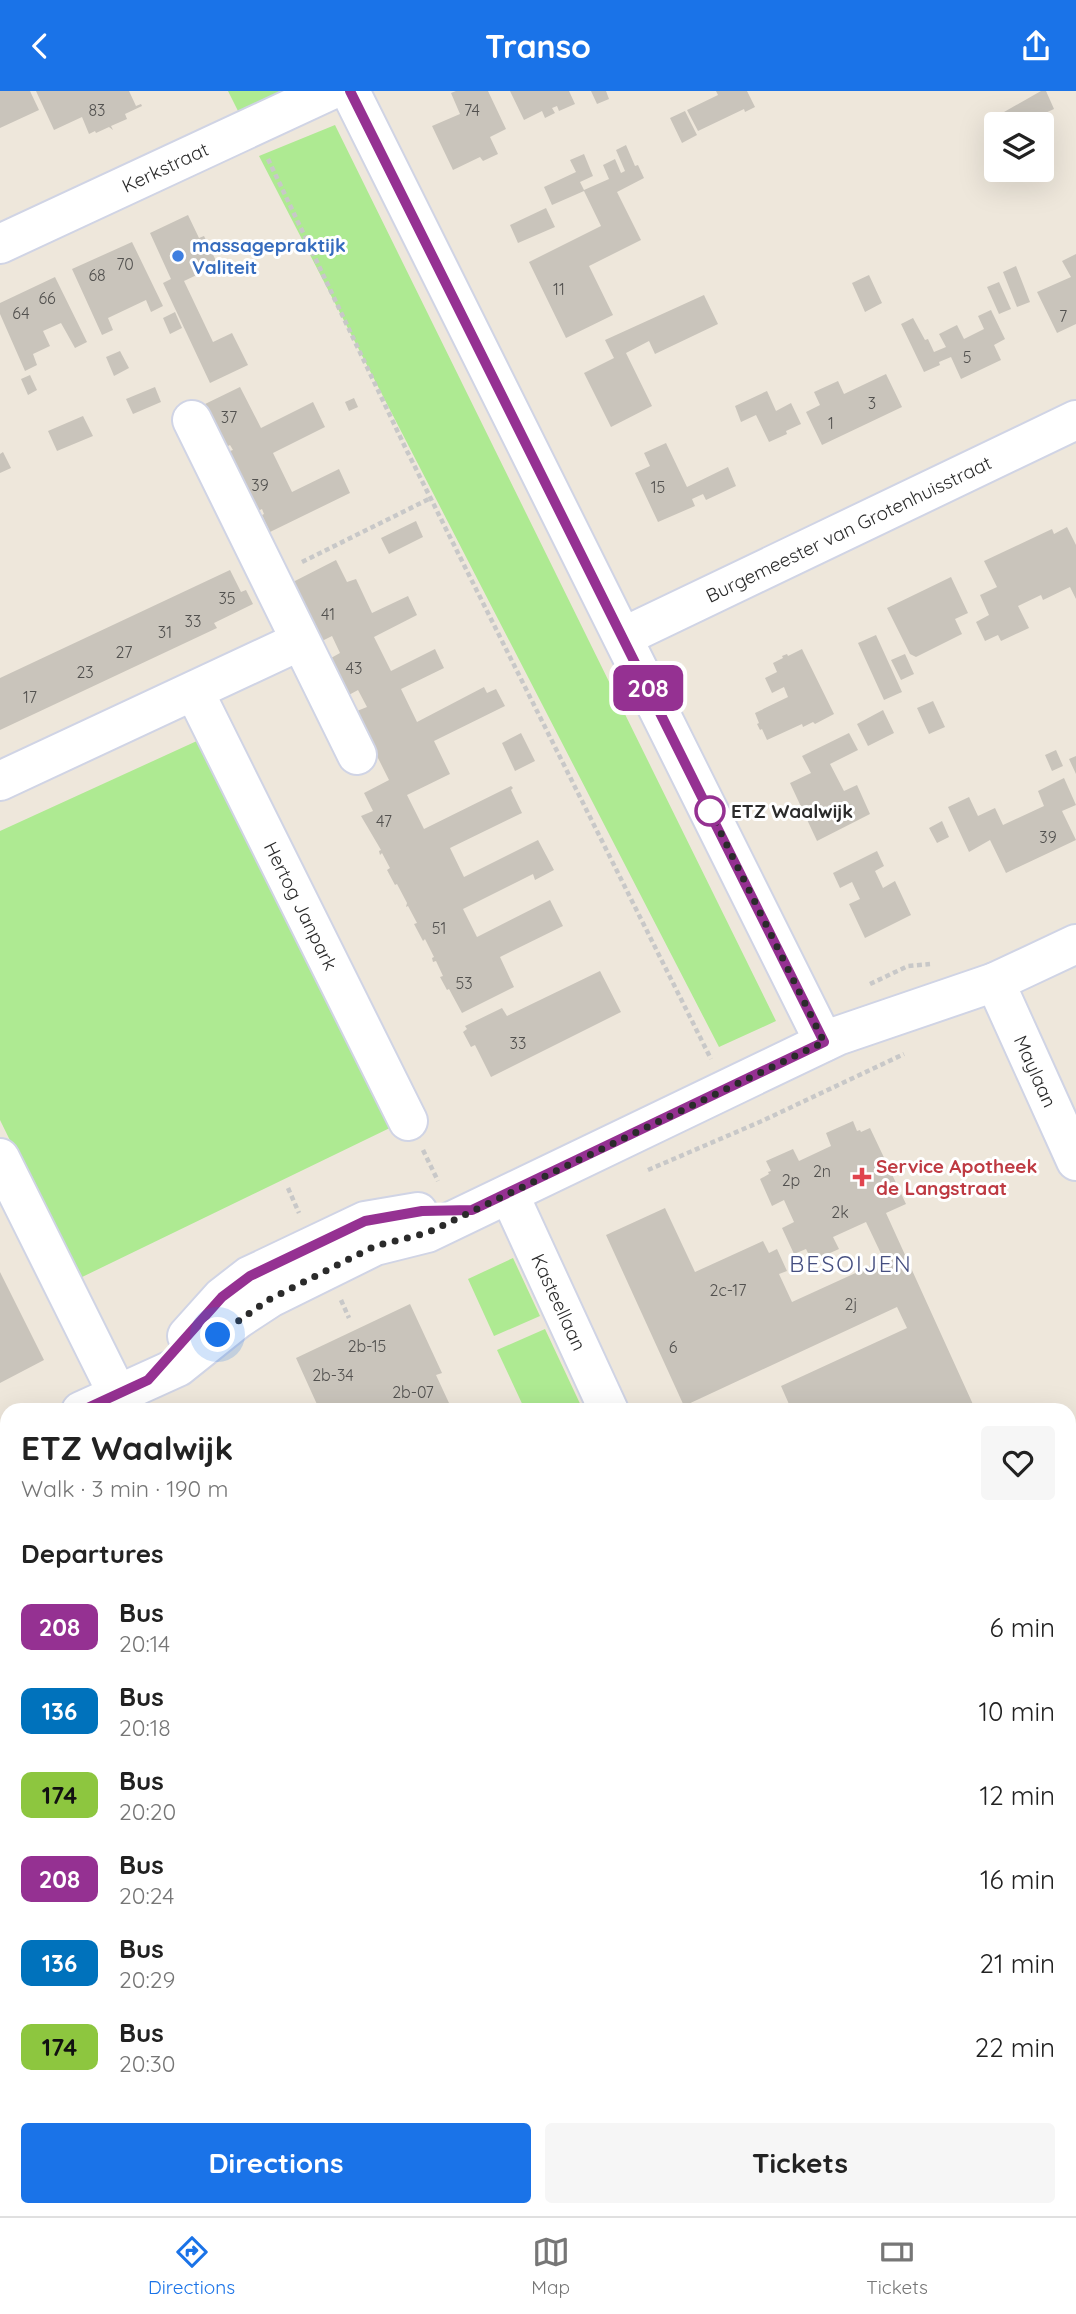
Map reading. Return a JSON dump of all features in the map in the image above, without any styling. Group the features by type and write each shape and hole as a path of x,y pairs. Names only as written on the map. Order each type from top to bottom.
{"street":[{"name":"Kerkstraat","path":"0,244 329,91"},
{"path":"350,91 824,1042"},
{"path":"192,420 357,755"},
{"name":"Burgemeester van Grotenhuisstraat","path":"623,637 1076,420"},
{"path":"0,781 300,641"},
{"name":"Hertog Janpark","path":"194,691 408,1121"},
{"path":"98,1403 132,1387 222,1297 250,1276 365,1221 422,1211 472,1210 824,1042 905,1011 995,982 1076,944"},
{"name":"Maylaan","path":"995,982 1076,1161"},
{"path":"0,1158 132,1387"},
{"name":"Kasteellaan","path":"509,1194 605,1403"}],"path":[{"path":"252,127 431,498 711,1059"},
{"path":"270,578 431,498"}],"green space":[{"path":"228,91 287,91 239,113"},
{"path":"335,125 776,1021 719,1047 259,156"},
{"path":"199,740 396,1125 78,1279 0,1120 0,831"},
{"path":"513,1258 540,1316 494,1336 468,1279"},
{"path":"545,1329 580,1403 522,1403 497,1350"}],"building":[{"path":"0,91 30,91 39,110 0,128"},
{"path":"36,91 129,91 136,106 142,106 125,114 127,119 111,126 113,130 109,127 89,134 82,117 54,130"},
{"path":"488,91 506,129 490,137 498,154 483,161 480,157 453,170 432,126 460,114 451,93"},
{"path":"510,91 569,91 575,104 559,111 557,106 552,108 555,113 545,118 542,111 524,120"},
{"path":"591,91 606,91 609,99 597,104"},
{"path":"716,91 747,91 755,107 745,112 744,109 698,131 687,110 718,95"},
{"path":"1041,91 1046,91 1054,109 1047,112 1004,112"},
{"path":"685,111 697,135 682,143 670,118"},
{"path":"626,145 635,166 638,165 644,178 617,192 641,240 589,266 613,315 566,338 529,262 601,226 584,191 552,205 544,187 576,172 570,160 584,154 593,176 580,182 584,190 609,179 603,165 615,159 621,173 625,171 616,150"},
{"path":"546,208 555,227 518,243 510,225"},
{"path":"188,215 199,238 204,236 218,265 184,281 213,342 232,333 248,365 210,383 163,283 171,279 150,233"},
{"path":"132,242 163,306 151,312 146,300 108,318 113,330 102,335 72,269"},
{"path":"1076,254 1076,324 1057,333 1037,292 1071,277 1062,261"},
{"path":"1016,266 1030,302 1017,307 1003,272"},
{"path":"869,275 882,303 865,312 852,283"},
{"path":"55,277 87,342 75,348 61,323 43,331 50,346 33,354 37,365 25,371 0,314 0,303"},
{"path":"999,282 1011,309 999,314 987,287"},
{"path":"704,295 718,324 655,354 649,341 626,353 652,406 611,427 584,373 614,358 605,340"},
{"path":"991,310 1005,339 994,345 1001,360 961,379 951,357 924,372 901,324 913,318 934,352 946,347 939,334 957,325 964,339 984,329 978,316"},
{"path":"175,312 182,328 170,334 163,318"},
{"path":"120,351 129,368 114,376 106,357"},
{"path":"886,374 902,407 822,445 806,412 820,405 814,392 838,381 844,394"},
{"path":"30,375 37,390 28,395 21,379"},
{"path":"155,387 161,402 133,414 126,399"},
{"path":"240,387 261,428 313,402 325,427 273,453 292,492 339,469 350,493 270,532 262,509 256,512 234,469 237,467 230,451 233,450 230,445 224,448 203,405"},
{"path":"767,391 776,411 791,403 801,424 769,442 756,415 741,422 735,406"},
{"path":"354,398 358,407 349,411 345,402"},
{"path":"83,416 93,436 57,451 48,431"},
{"path":"666,443 687,487 728,467 736,486 706,500 703,494 692,499 695,506 658,522 635,473 650,466 644,453"},
{"path":"3,452 11,468 0,473 0,454"},
{"path":"416,521 423,537 389,554 381,538"},
{"path":"1067,527 1076,545 1076,599 1070,587 1043,600 1041,595 1018,606 1029,628 1001,641 998,635 985,641 976,622 989,615 980,595 997,587 984,561 1052,529 1054,534"},
{"path":"336,560 347,582 356,579 372,613 408,596 417,615 374,637 391,671 435,649 444,668 401,689 417,722 484,687 487,693 496,689 505,706 434,741 450,774 407,795 424,829 511,786 522,813 450,848 464,877 538,840 554,870 535,880 533,874 463,909 477,937 550,900 563,926 500,957 514,987 462,1013 440,977 443,976 436,961 433,962 434,957 414,924 417,923 408,906 406,907 407,903 387,870 390,868 382,853 380,855 381,850 361,816 373,811 364,793 389,780 357,711 367,707 358,690 347,696 331,658 340,653 332,636 320,642 312,625 314,624 291,583"},
{"path":"230,570 241,592 246,590 253,604 214,623 217,628 0,730 0,678"},
{"path":"951,577 968,613 955,619 962,634 916,657 910,654 887,608"},
{"path":"876,635 902,692 884,700 858,643"},
{"path":"802,649 834,714 815,724 813,722 803,727 802,724 767,740 757,724 759,723 755,713 788,697 784,687 772,693 765,678 777,672 773,663 783,658 782,656"},
{"path":"905,654 914,674 901,680 891,660"},
{"path":"933,701 945,727 929,734 917,708"},
{"path":"883,710 894,733 868,746 857,724"},
{"path":"521,733 535,761 515,771 502,743"},
{"path":"849,733 858,750 830,764 844,791 857,785 870,814 817,841 790,783 811,773 802,756"},
{"path":"1056,750 1063,766 1052,771 1045,755"},
{"path":"1076,756 1076,774 1069,759"},
{"path":"1064,778 1076,805 1062,811 1076,840 1006,873 990,840 969,852 948,807 969,797 978,816 995,808 1003,825 1044,806 1038,791"},
{"path":"942,821 949,837 937,843 929,828"},
{"path":"877,851 884,866 875,871 883,888 895,881 911,915 865,938 849,904 860,899 852,882 840,888 833,873"},
{"path":"600,971 621,1012 491,1077 475,1045 471,1047 463,1032 467,1029 465,1026 502,1008 507,1016"},
{"path":"853,1121 857,1131 870,1128 906,1204 886,1213 972,1403 788,1403 781,1386 907,1328 897,1307 690,1403 683,1403 606,1235 665,1208 695,1272 763,1241 769,1253 777,1249 787,1271 779,1274 792,1302 884,1260 866,1222 833,1237 839,1249 812,1261 806,1249 794,1254 782,1228 794,1222 784,1200 772,1206 760,1179 771,1171 766,1161 793,1149 799,1161 831,1146 826,1133"},
{"path":"0,1272 44,1360 0,1383"},
{"path":"410,1304 442,1373 436,1375 449,1403 316,1403 296,1358"}],"bus line":[{"name":"208","path":"97,1403 148,1380 222,1297 250,1276 365,1221 422,1211 472,1210 824,1042 350,91"}],"place":[{"name":"massagepraktijk Valiteit","path":"178,256"},
{"name":"ETZ Waalwijk","path":"710,811"},
{"name":"Service Apotheek de Langstraat","path":"862,1177"}],"district":[{"name":"BESOIJEN","path":"851,1263"}],"route":[{"path":"218,1335 270,1299 375,1246 427,1233 824,1042 710,811"}]}
